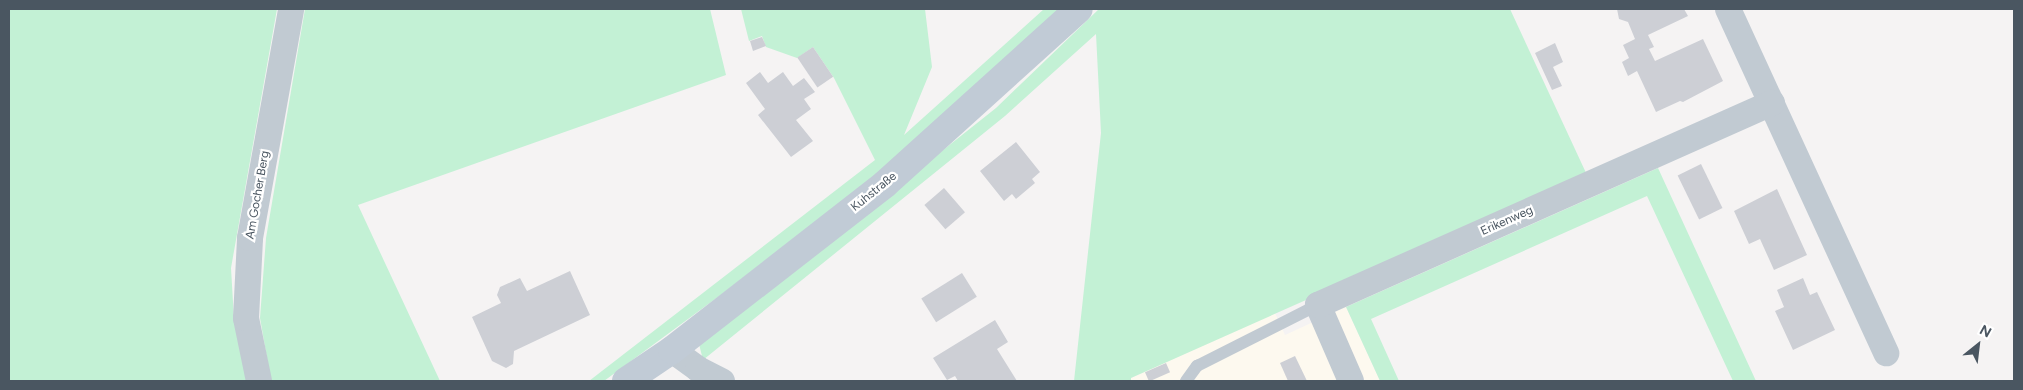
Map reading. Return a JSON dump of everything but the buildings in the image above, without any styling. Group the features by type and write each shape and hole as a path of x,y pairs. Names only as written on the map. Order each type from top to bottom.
{"street":[{"name":"Am Gocher Berg","path":"260,381 246,318 250,238 291,9"},
{"name":"Kuhstraße","path":"626,381 664,355 885,184 1078,9"},
{"path":"1728,9 1886,353"},
{"name":"Erikenweg","path":"1318,305 1772,103"},
{"path":"1318,305 1350,381"},
{"path":"664,355 722,381"}],"lane":[{"path":"1186,381 1196,366 1318,305"}],"shaded area":[{"path":"1346,307 1380,381 1131,381 1131,378 1275,313 1285,335"}],"green space":[{"path":"9,9 277,9 231,268 234,319 248,381 9,381"},
{"path":"305,9 710,9 726,75 358,205 440,381 271,381 260,318 266,238"},
{"path":"741,9 925,9 932,67 904,135 1044,9 1060,9 892,162 726,291 604,381 589,381 875,160 834,78 813,47 797,58 766,47 762,36 749,41"},
{"path":"1099,9 1510,9 1587,175 1131,378 1131,381 1074,381 1101,133 1096,34 1005,116 703,360 699,344 996,108"},
{"path":"1658,168 1756,381 1733,381 1647,196 1371,319 1399,381 1380,381 1346,307"}]}
